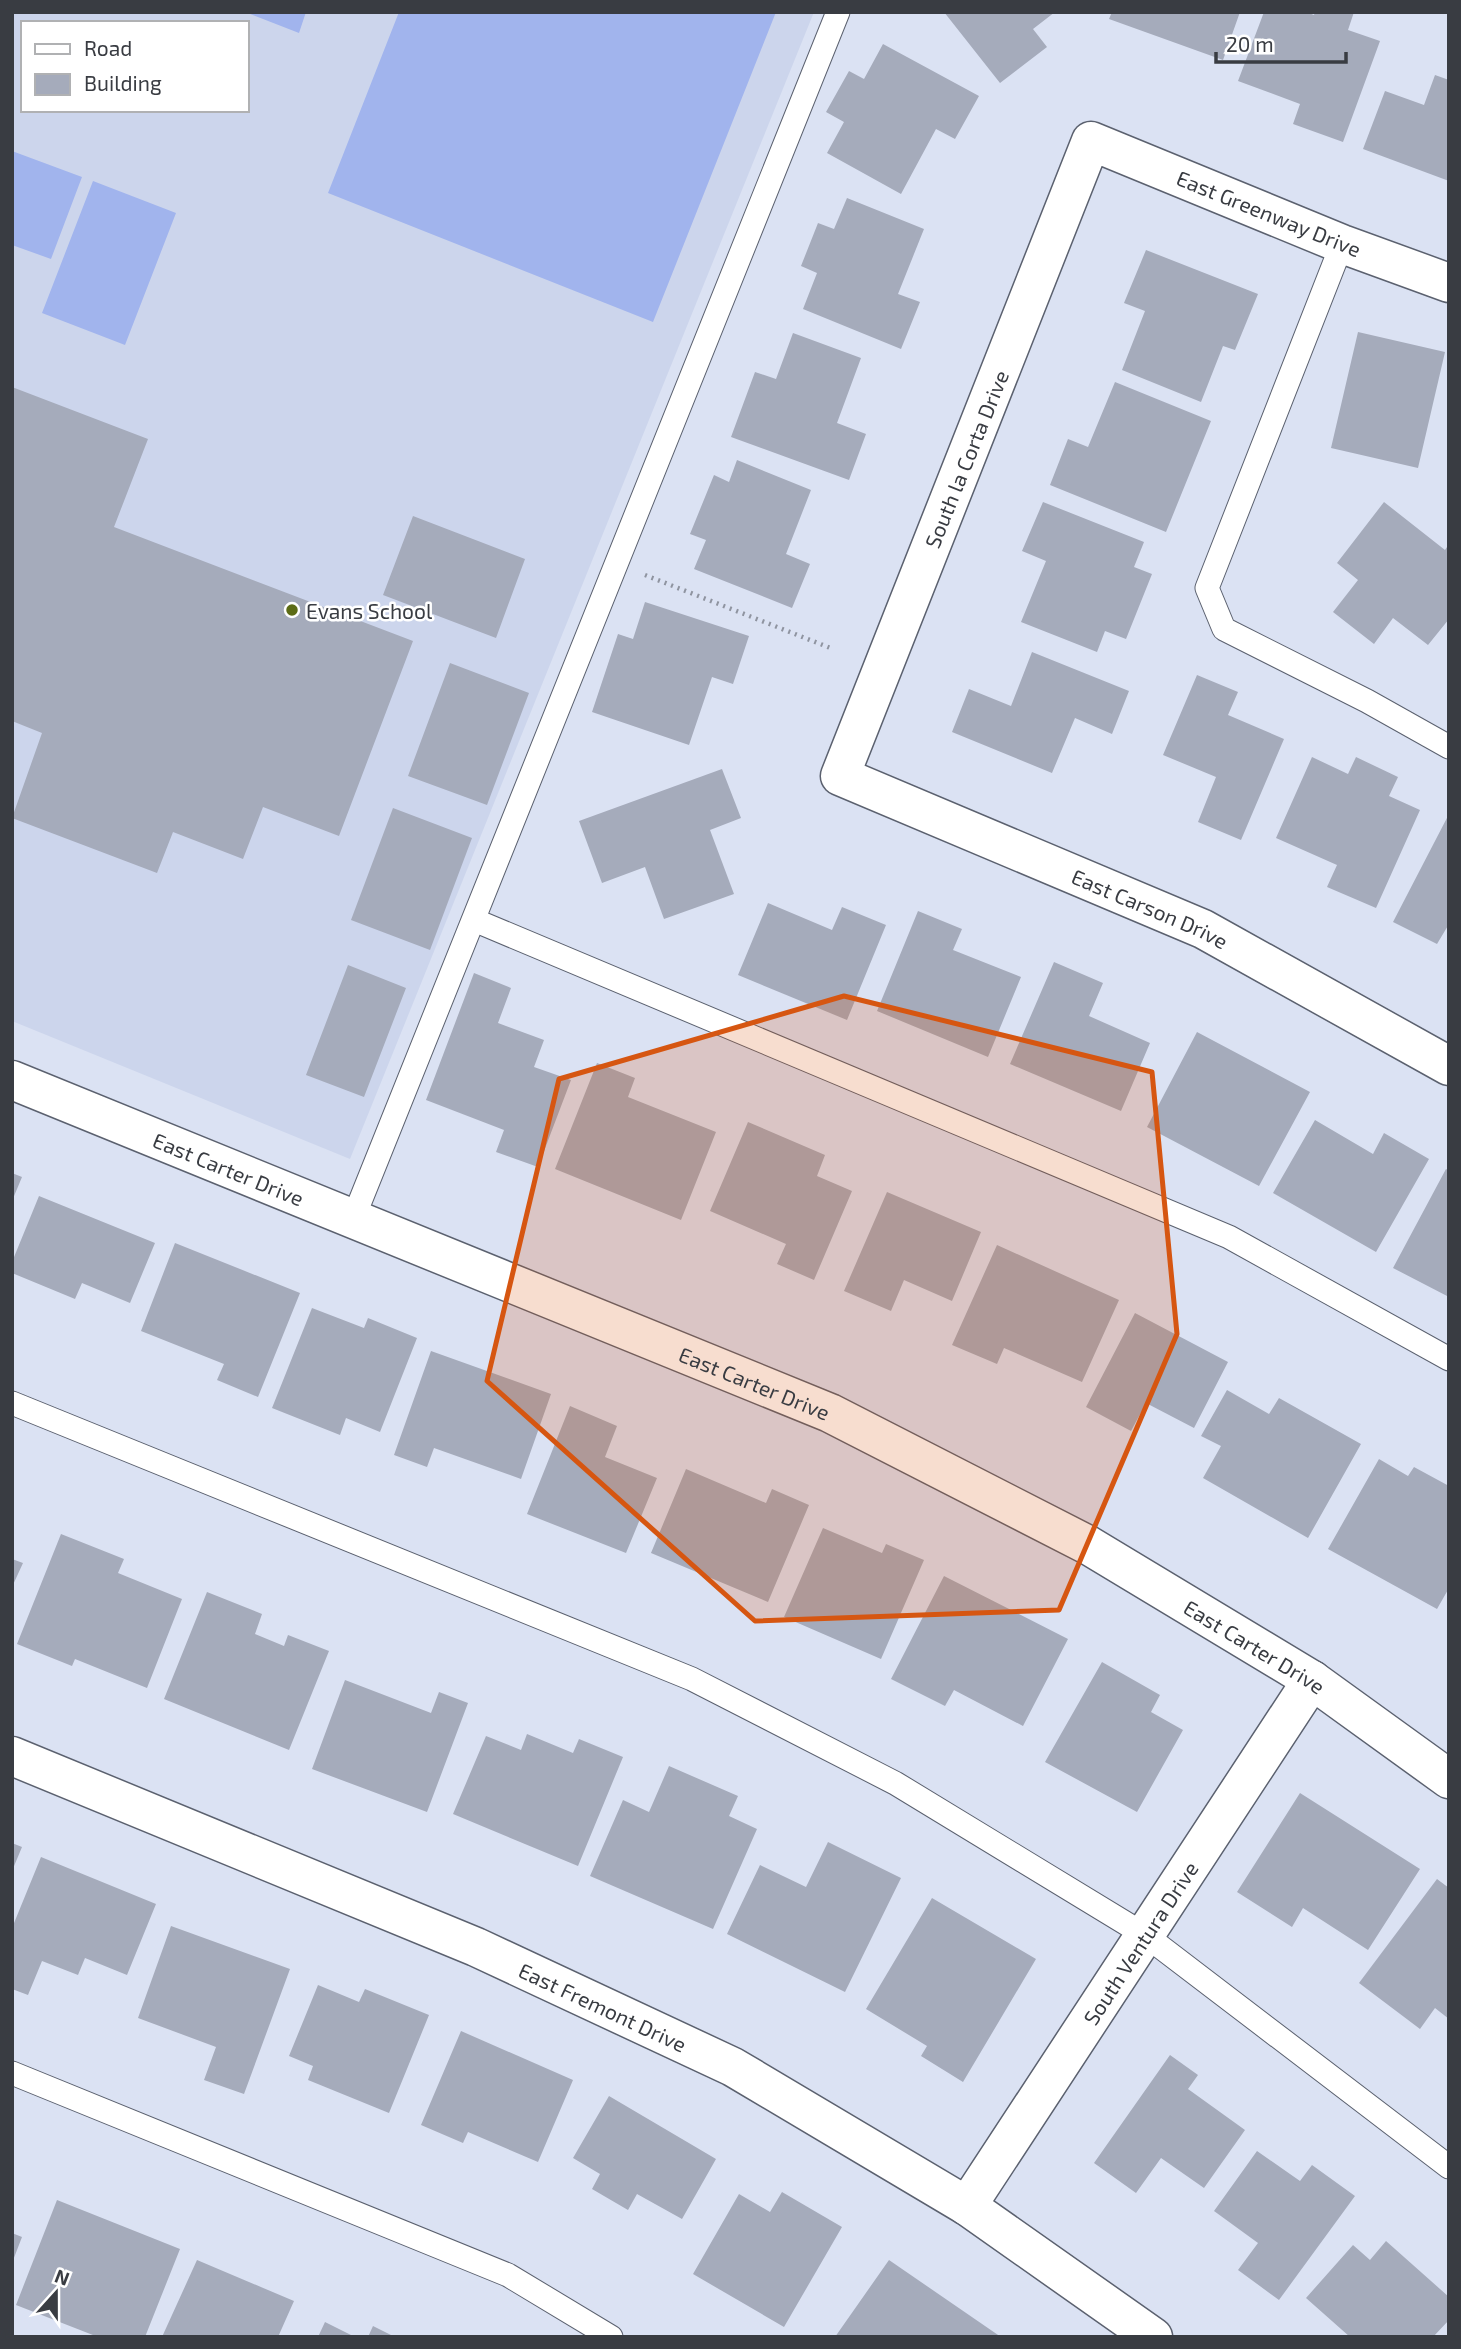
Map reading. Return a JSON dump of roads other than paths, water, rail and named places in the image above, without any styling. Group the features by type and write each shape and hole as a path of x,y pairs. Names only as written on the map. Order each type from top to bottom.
{"street":[{"name":"East Greenway Drive","path":"1091,141 1342,244 1449,283"},
{"name":"South la Corta Drive","path":"840,776 1091,141"},
{"name":"East Carson Drive","path":"840,776 1203,929 1449,1066"},
{"name":"East Carter Drive","path":"12,1080 830,1413 1088,1545 1312,1680 1449,1779"},
{"name":"South Ventura Drive","path":"967,2206 1312,1680"},
{"name":"East Fremont Drive","path":"12,1756 476,1947 733,2067 967,2206 1153,2337"}],"lane":[{"path":"353,1219 838,12"},
{"path":"1342,244 1207,588 1224,629 1367,701 1449,747"},
{"path":"474,920 1229,1237 1449,1359"},
{"path":"12,1404 692,1679 895,1783 1145,1935 1449,2167"},
{"path":"12,2073 508,2276 611,2337"}],"place":[{"name":"Evans School","path":"292,610"}]}
